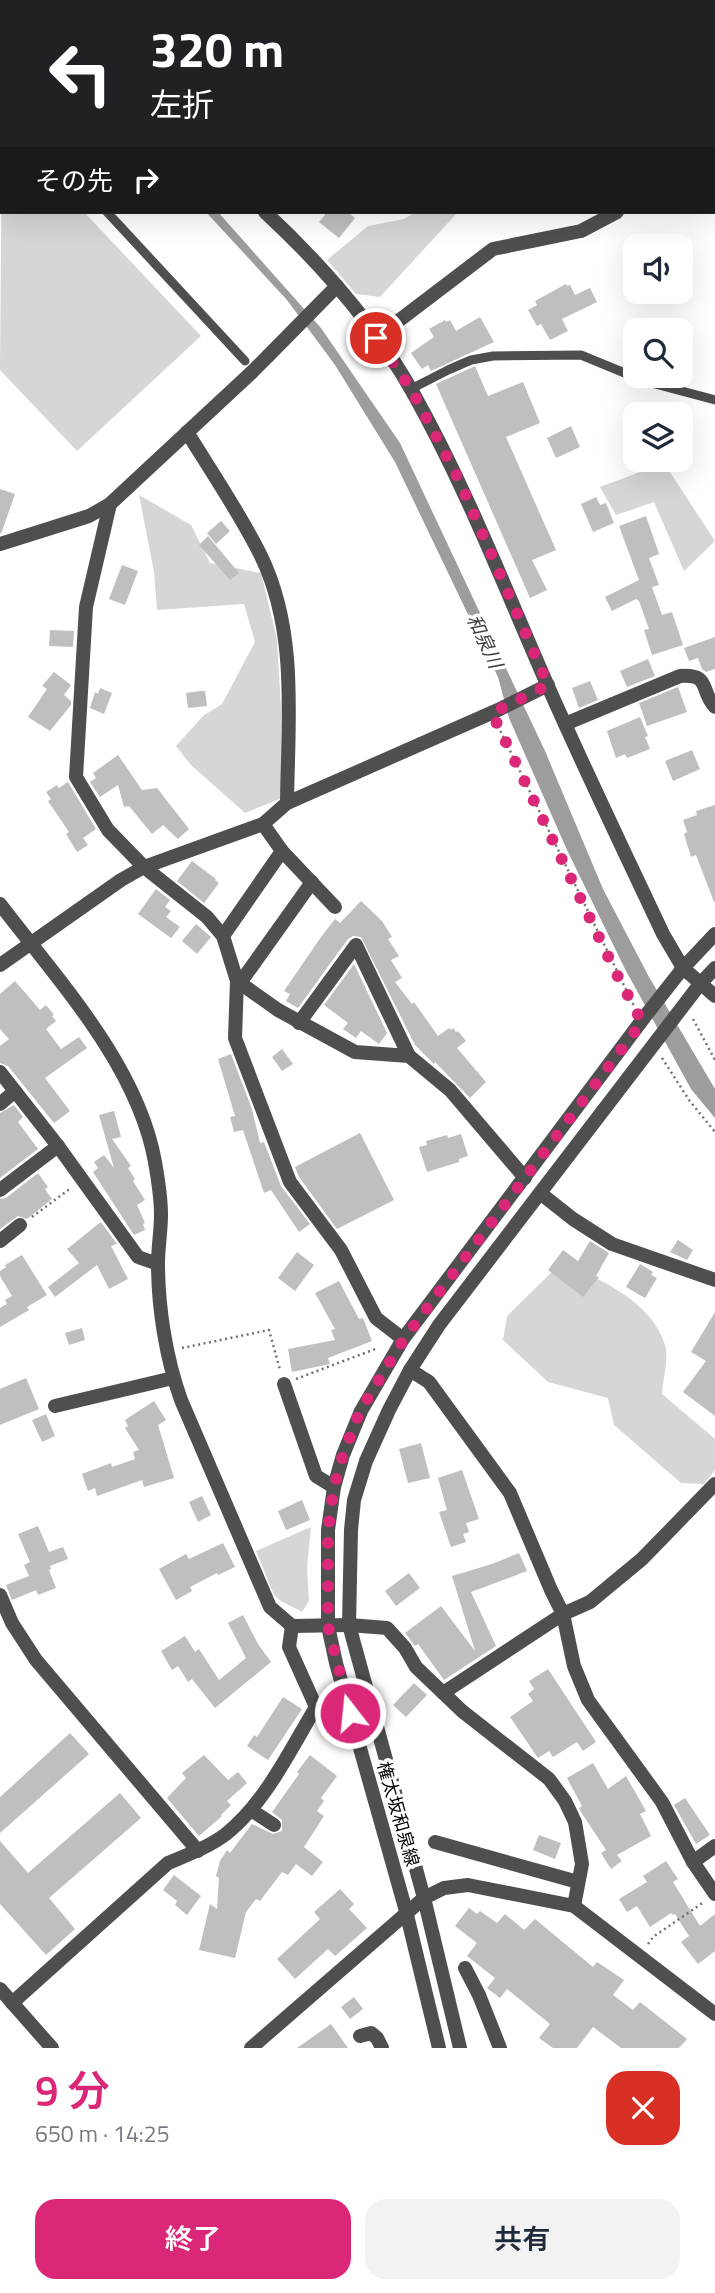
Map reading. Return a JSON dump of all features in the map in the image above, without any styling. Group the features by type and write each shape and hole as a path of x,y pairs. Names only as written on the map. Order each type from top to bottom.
{"street":[{"path":"267,214 337,286 411,389 459,480 565,724 663,934 683,968 715,996"},
{"path":"376,338 493,249 580,232 613,214"},
{"path":"0,544 89,516 110,504 187,432 248,367 268,356 337,286"},
{"path":"187,432 261,556 276,596 286,643 286,803"},
{"path":"110,504 86,607 76,777 108,830 145,867 207,917 223,936 239,982 235,1038 290,1182 341,1250 376,1318 404,1339"},
{"path":"565,724 680,676 695,676 704,681 715,707"},
{"path":"0,965 145,867 263,824 286,803 548,685"},
{"path":"263,824 282,851 335,907"},
{"path":"223,936 282,851"},
{"path":"239,982 312,882"},
{"path":"0,904 107,1046 143,1116 156,1163 161,1214 158,1264 173,1378 270,1607 292,1626 387,1629 405,1648 416,1668 549,1779 565,1801 575,1822 582,1864 574,1906"},
{"path":"683,968 715,933"},
{"path":"299,1023 356,946 410,1056 450,1090 525,1178"},
{"name":"権太坂和泉線","path":"439,2048 406,1912 328,1626 328,1530 334,1487 360,1411 404,1339 683,968"},
{"path":"682,1008 715,968"},
{"path":"239,982 299,1023 355,1052 410,1056"},
{"name":"権太坂和泉線","path":"460,2048 424,1898 349,1626 354,1500 366,1461 388,1410 439,1325 682,1008"},
{"path":"0,1072 58,1146 138,1257 158,1264"},
{"path":"0,1104 15,1091"},
{"path":"0,1190 58,1146"},
{"path":"540,1193 573,1219 612,1244 715,1280"},
{"path":"0,1241 20,1225"},
{"path":"410,1370 429,1382 510,1493 563,1615 574,1666 588,1700 662,1802 693,1862 715,1894"},
{"path":"55,1406 173,1378"},
{"path":"284,1384 316,1476 334,1487"},
{"path":"443,1693 563,1615 590,1602 642,1559 715,1484"},
{"path":"0,1595 12,1623 36,1660 198,1851"},
{"path":"12,2003 168,1863 225,1836 251,1811 316,1707 289,1647 292,1626"},
{"path":"251,1811 274,1825"},
{"path":"435,1842 578,1882"},
{"path":"693,1862 715,1846"},
{"path":"251,2048 424,1898 444,1888 468,1885 574,1906 715,2014"},
{"path":"464,1968 479,1995 500,2048"},
{"path":"0,1989 52,2048"},
{"path":"360,2036 370,2033 377,2038 382,2048"}],"lane":[{"path":"109,214 248,367"},
{"path":"411,389 471,360 493,356 581,355 644,381 715,400"}],"path":[{"path":"495,711 615,971 644,1018"},
{"path":"682,1008 715,1060"},
{"path":"655,1043 689,1100 715,1132"},
{"path":"20,1225 82,1179"},
{"path":"168,1350 269,1330 284,1384 380,1348"},
{"path":"639,1956 653,1937 715,1894"}],"shaded area":[{"path":"1,214 86,214 201,336 77,451 0,370"},
{"path":"413,214 456,214 380,297 356,294 327,260 368,226 404,219"},
{"path":"640,472 670,472 715,541 684,571 654,502 616,515 600,487"},
{"path":"139,495 191,525 210,563 261,573 277,639 282,798 245,813 191,765 176,746 203,716 222,704 255,642 244,604 157,610 154,572"},
{"path":"562,1262 622,1293 649,1316 658,1329 666,1350 662,1394 715,1439 715,1470 704,1484 681,1483 614,1425 608,1398 548,1382 503,1340 507,1316"},
{"path":"311,1527 307,1568 309,1601 302,1612 274,1595 256,1551"}],"water":[{"name":"和泉川","path":"208,214 220,214 321,328 400,443 545,751 603,889 649,977 715,1089 715,1118 691,1089 625,969 567,850 509,718 498,677 395,462 335,365 287,300"}],"building":[{"path":"325,214 350,214 355,218 339,238 319,222"},
{"path":"566,284 570,285 575,295 590,288 597,302 562,319 568,331 550,340 541,324 537,326 528,310 537,305 535,301"},
{"path":"480,317 494,342 431,371 428,365 422,369 411,353 434,337 429,329 450,320 456,331"},
{"path":"475,366 488,396 523,382 540,423 506,437 556,550 532,560 547,590 530,598 436,384"},
{"path":"571,426 580,447 556,458 547,438"},
{"path":"0,489 15,494 1,534 0,533"},
{"path":"596,497 600,505 606,503 614,523 593,532 581,504"},
{"path":"646,516 659,554 649,558 659,585 652,587 662,615 672,612 683,645 652,655 644,630 649,629 639,601 636,599 612,611 605,597 639,580 619,526"},
{"path":"221,521 230,531 216,544 207,533"},
{"path":"208,536 239,573 230,580 199,545"},
{"path":"122,565 138,571 125,605 109,599"},
{"path":"50,630 74,631 73,647 49,646"},
{"path":"715,637 715,669 706,672 698,658 689,661 684,648"},
{"path":"648,659 655,676 627,687 620,671"},
{"path":"54,672 71,685 64,695 71,701 71,705 50,731 28,717 47,689 42,686"},
{"path":"590,681 598,700 579,708 572,688"},
{"path":"678,687 687,712 647,726 639,703"},
{"path":"100,688 112,693 104,714 90,708 95,692 98,694"},
{"path":"205,691 207,706 188,708 186,693"},
{"path":"640,717 650,749 627,758 625,754 616,758 607,731"},
{"path":"692,750 700,769 673,781 665,761"},
{"path":"118,755 142,790 157,788 189,829 178,839 163,825 152,834 129,806 124,807 118,785 100,797 90,782 96,778 93,773"},
{"path":"68,782 96,829 83,838 88,845 77,852 66,834 69,832 48,801 51,799 46,792"},
{"path":"715,805 714,902 696,855 691,857 683,820 697,815 696,811"},
{"path":"192,861 219,883 204,903 177,881"},
{"path":"156,889 170,900 165,907 171,911 166,917 180,927 171,938 138,914"},
{"path":"361,901 382,921 392,937 388,939 399,956 391,960 402,978 395,982 412,1004 414,1002 438,1036 453,1028 466,1041 457,1048 486,1082 470,1098 415,1045 361,937 353,936 348,939 298,1008 286,1001 290,994 284,991 321,937 335,919 340,923"},
{"path":"196,924 211,937 197,954 182,941"},
{"path":"354,964 387,1033 379,1044 361,1031 356,1038 343,1029 348,1023 324,1005"},
{"path":"15,981 40,1010 46,1005 54,1015 52,1016 56,1021 46,1029 61,1049 79,1037 87,1048 45,1078 70,1111 54,1123 8,1066 0,1063 0,1046 9,1039 0,1029 0,994"},
{"path":"282,1049 293,1064 282,1071 272,1057"},
{"path":"231,1054 252,1109 260,1143 264,1142 281,1186 310,1224 299,1232 271,1190 264,1193 243,1130 234,1132 230,1117 235,1116 218,1059"},
{"path":"14,1105 23,1117 18,1122 38,1149 0,1178 0,1113"},
{"path":"114,1111 121,1137 112,1139 131,1166 128,1168 135,1179 133,1181 145,1200 137,1205 145,1223 145,1230 134,1235 93,1172 98,1168 94,1162 104,1155 114,1168 99,1115"},
{"path":"360,1133 394,1200 337,1229 299,1177 295,1167"},
{"path":"461,1134 468,1156 459,1159 459,1162 427,1172 419,1147 427,1145 426,1141"},
{"path":"38,1173 48,1187 45,1189 52,1199 27,1219 18,1216 0,1229 0,1199 6,1198"},
{"path":"101,1222 117,1244 111,1246 128,1279 109,1289 97,1265 55,1297 48,1287 79,1263 67,1249"},
{"path":"678,1240 693,1250 687,1260 670,1252"},
{"path":"590,1241 609,1253 596,1276 599,1277 583,1297 548,1270 563,1250 578,1261"},
{"path":"297,1252 314,1265 295,1291 278,1278"},
{"path":"22,1255 47,1295 27,1307 29,1310 0,1327 0,1308 7,1304 5,1300 12,1296 0,1276 0,1271"},
{"path":"640,1264 657,1278 645,1298 626,1287"},
{"path":"339,1281 359,1319 363,1318 372,1341 328,1358 330,1364 292,1372 288,1349 335,1340 331,1330 335,1329 315,1293"},
{"path":"715,1312 715,1416 683,1392 706,1361 691,1352"},
{"path":"82,1328 85,1340 69,1345 65,1333"},
{"path":"26,1378 39,1409 0,1425 0,1389"},
{"path":"154,1401 166,1420 158,1425 174,1478 144,1487 142,1480 97,1496 95,1488 88,1491 82,1474 111,1463 112,1467 135,1459 133,1452 139,1450 125,1428 128,1426 125,1420"},
{"path":"46,1414 55,1436 42,1442 32,1420"},
{"path":"421,1443 430,1478 408,1483 399,1449"},
{"path":"462,1470 479,1519 466,1523 469,1532 463,1534 466,1542 451,1547 439,1512 447,1510 438,1478"},
{"path":"202,1496 211,1515 198,1522 189,1502"},
{"path":"302,1500 310,1520 286,1530 278,1511"},
{"path":"38,1526 49,1552 63,1547 68,1559 50,1566 56,1588 38,1595 36,1590 12,1600 6,1585 29,1576 24,1565 30,1562 18,1534"},
{"path":"223,1543 235,1567 190,1587 192,1591 176,1600 159,1569 186,1554 189,1559"},
{"path":"519,1553 527,1571 471,1592 496,1646 444,1680 418,1644 415,1646 405,1633 441,1606 475,1651 452,1576"},
{"path":"409,1573 420,1588 396,1606 385,1591"},
{"path":"243,1615 271,1662 215,1708 192,1679 188,1682 178,1666 172,1670 161,1651 185,1636 195,1652 199,1649 219,1680 246,1658 228,1623"},
{"path":"548,1669 596,1742 583,1751 577,1742 553,1757 549,1751 538,1758 510,1717 533,1701 528,1694 534,1689 529,1681"},
{"path":"414,1683 427,1695 406,1717 393,1705"},
{"path":"283,1697 302,1709 268,1760 247,1746 254,1735 257,1737"},
{"path":"70,1733 89,1754 0,1833 0,1797"},
{"path":"204,1755 228,1780 238,1772 247,1783 227,1801 231,1805 222,1816 199,1836 167,1798 186,1778 182,1773"},
{"path":"310,1755 337,1776 321,1798 324,1801 317,1811 324,1816 304,1847 323,1862 312,1876 296,1864 288,1875 282,1872 260,1901 256,1899 246,1912 235,1958 199,1950 210,1904 217,1909 219,1878 216,1876 220,1861 227,1850 230,1853 252,1824 273,1834 282,1831 282,1820 272,1812"},
{"path":"593,1763 608,1789 626,1776 646,1811 640,1814 651,1836 617,1855 622,1861 611,1869 601,1853 606,1850 581,1812 579,1808 582,1806 567,1778"},
{"path":"120,1793 141,1818 49,1898 75,1929 46,1955 0,1904 0,1841 28,1873"},
{"path":"685,1798 710,1835 696,1844 674,1805"},
{"path":"539,1835 561,1843 555,1859 533,1850"},
{"path":"666,1861 678,1879 673,1882 700,1926 715,1914 715,1951 698,1964 681,1942 689,1936 675,1914 671,1913 650,1927 637,1906 627,1912 619,1899 647,1882 643,1876"},
{"path":"174,1875 201,1896 187,1915 175,1905 177,1901 163,1890"},
{"path":"340,1889 354,1904 349,1909 367,1928 335,1956 328,1949 295,1979 277,1959 320,1919 314,1912"},
{"path":"469,1908 477,1914 480,1911 497,1923 505,1914 524,1930 535,1919 593,1967 597,1962 624,1980 613,1995 633,2010 640,2002 687,2039 679,2048 621,2048 593,2027 577,2048 553,2048 539,2038 550,2024 507,1989 500,1998 487,1988 495,1978 467,1956 477,1943 455,1926"},
{"path":"354,1997 363,2009 350,2019 341,2007"},
{"path":"331,2024 348,2048 297,2048"}],"route":[{"path":"350,1713 328,1626 328,1530 334,1487 360,1411 404,1339 642,1022 492,713 548,685 459,480 411,389 376,338"}]}
